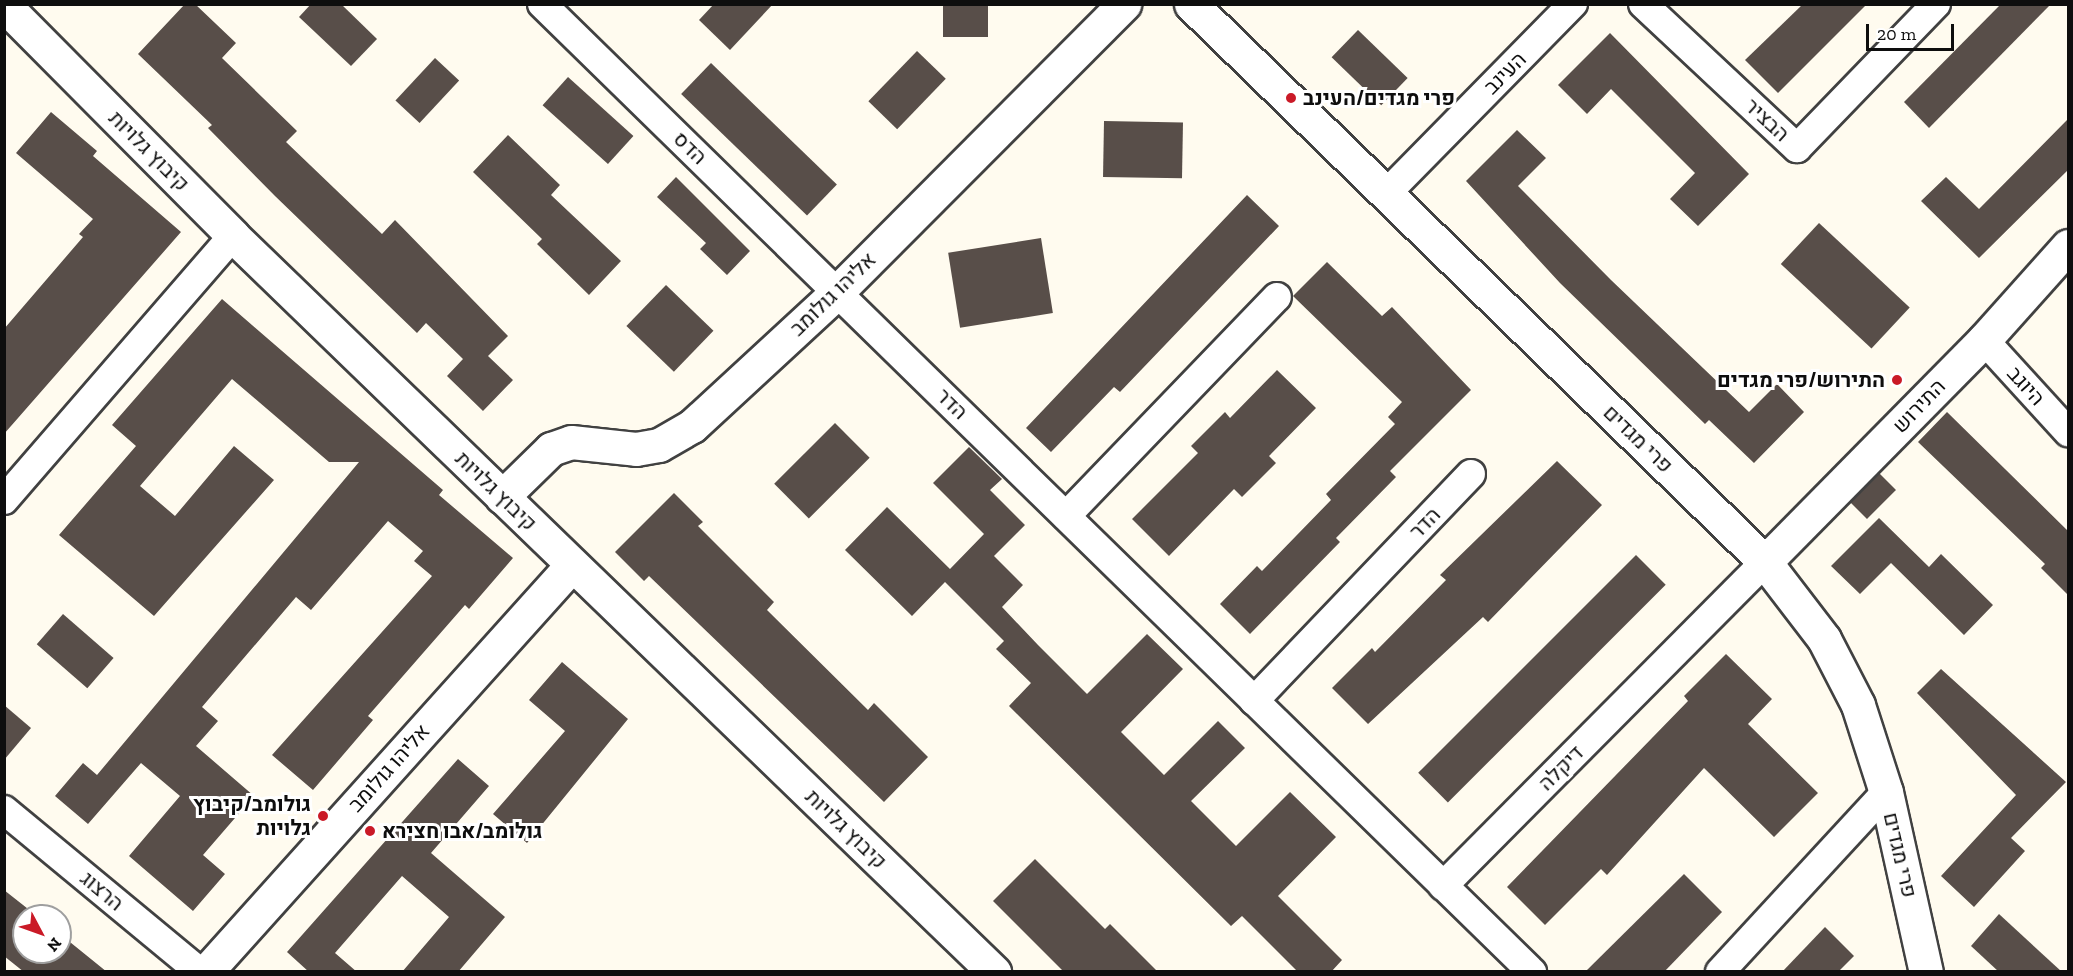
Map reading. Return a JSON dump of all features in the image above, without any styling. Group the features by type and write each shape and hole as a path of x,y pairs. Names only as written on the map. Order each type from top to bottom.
{"street":[{"name":"קיבוץ גלויות","path":"4,4 233,236 994,972"},
{"name":"הדס","path":"542,4 837,292"},
{"name":"אליהו גולומב","path":"502,497 551,449 571,442 636,449 676,437 837,292 1124,4"},
{"name":"פרי מגדים","path":"1191,4 1765,562 1824,639 1858,705 1886,792 1926,972"},
{"name":"העינב","path":"1386,194 1573,4"},
{"name":"הבציר","path":"1643,4 1797,148 1936,4"},
{"path":"4,500 233,236"},
{"name":"התירוש","path":"1765,562 1984,340 2068,246"},
{"name":"הדר","path":"837,292 1443,886"},
{"path":"1066,516 1277,297"},
{"name":"היוגב","path":"1984,340 2068,432"},
{"name":"הדר","path":"1254,700 1471,474"},
{"name":"דיקלה","path":"1443,886 1765,562"},
{"name":"אליהו גולומב","path":"206,972 572,565"},
{"path":"1720,972 1886,792"},
{"name":"הרצוג","path":"4,810 200,972"},
{"path":"1443,886 1532,972"}],"building":[{"path":"185,4 195,4 236,43 222,58 297,131 286,142 382,234 395,220 508,336 488,356 513,380 483,411 447,376 463,359 426,323 417,333 275,196 208,128 212,125 138,54"},
{"path":"311,4 341,4 377,39 351,66 299,17"},
{"path":"714,4 773,4 730,50 699,20"},
{"path":"943,4 988,4 988,37 943,37"},
{"path":"1803,4 1867,4 1778,93 1745,60"},
{"path":"2001,4 2051,4 1929,128 1904,102"},
{"path":"1358,30 1408,78 1381,105 1332,57"},
{"path":"1610,33 1749,174 1698,226 1670,199 1695,173 1611,89 1587,114 1558,85"},
{"path":"917,51 946,79 897,129 868,101"},
{"path":"435,58 459,81 420,123 395,100"},
{"path":"711,63 837,185 807,215 681,94"},
{"path":"568,77 633,136 608,164 543,105"},
{"path":"51,112 97,151 93,156 181,232 4,434 4,329 83,237 79,234 93,219 16,153"},
{"path":"2068,119 2068,170 1979,258 1921,201 1946,177 1979,209"},
{"path":"1104,121 1183,122 1182,178 1103,177"},
{"path":"1517,130 1546,158 1518,186 1611,280 1749,412 1777,384 1804,412 1754,463 1709,420 1705,424 1560,283 1466,181"},
{"path":"508,135 560,185 551,195 621,261 589,295 537,244 542,239 473,172"},
{"path":"676,177 750,251 727,275 700,249 706,243 657,197"},
{"path":"1247,195 1279,226 1120,392 1114,387 1051,452 1026,428"},
{"path":"1819,223 1910,308 1871,349 1781,264"},
{"path":"1041,238 1053,313 960,328 948,253"},
{"path":"1327,262 1382,316 1392,307 1471,390 1390,471 1396,477 1336,538 1340,542 1250,634 1220,604 1257,566 1262,571 1331,500 1326,494 1395,424 1388,417 1402,402 1293,296"},
{"path":"666,285 713,331 674,372 626,326"},
{"path":"222,299 443,490 439,495 513,558 469,609 465,605 368,716 373,720 313,790 272,755 432,576 414,561 423,551 388,521 311,610 296,597 202,707 218,721 196,746 254,796 203,855 225,874 193,911 129,856 180,796 141,763 88,824 55,796 83,763 97,775 359,462 329,462 232,379 140,486 175,516 234,446 274,480 154,616 59,535 136,446 112,425"},
{"path":"1277,370 1316,408 1269,456 1276,463 1242,497 1234,489 1169,556 1132,519 1198,453 1191,446 1225,412 1230,418"},
{"path":"1947,412 2068,531 2068,595 2041,568 2045,564 1918,442"},
{"path":"835,423 870,458 809,518 774,484"},
{"path":"969,447 1002,479 990,490 1025,525 994,556 1023,585 1002,607 1087,694 1147,634 1183,669 1121,732 1164,775 1218,721 1245,748 1191,801 1236,846 1290,792 1336,837 1278,896 1342,960 1331,972 1298,972 1242,916 1231,926 1009,706 1031,683 996,649 1004,641 945,582 912,616 845,550 887,507 950,569 984,534 933,483"},
{"path":"1557,461 1602,505 1488,622 1483,617 1368,724 1332,688 1372,648 1375,652 1446,580 1440,575"},
{"path":"1879,473 1896,490 1867,519 1850,502"},
{"path":"674,493 703,522 698,526 774,602 767,610 868,710 874,703 928,757 884,802 649,576 644,581 615,552"},
{"path":"1879,518 1929,567 1941,554 1993,605 1964,635 1891,563 1860,594 1831,566"},
{"path":"1636,555 1666,585 1448,802 1418,773"},
{"path":"63,614 114,658 87,688 37,644"},
{"path":"1726,654 1772,699 1748,724 1818,793 1774,837 1704,768 1607,875 1601,869 1545,925 1507,887 1688,701 1684,696"},
{"path":"562,662 628,719 527,843 493,814 565,731 529,700"},
{"path":"1941,669 2066,782 2011,838 2025,851 1974,907 1941,876 2016,795 1917,693"},
{"path":"4,705 31,728 4,760"},
{"path":"458,759 489,786 431,853 505,917 458,972 402,972 449,917 402,876 335,953 357,972 309,972 287,952"},
{"path":"1035,859 1105,929 1110,924 1158,972 1064,972 993,901"},
{"path":"1684,874 1722,912 1664,972 1585,972"},
{"path":"4,890 22,904 12,904 12,962 4,956"},
{"path":"1999,914 2062,972 1999,972 1971,946"},
{"path":"1825,927 1854,956 1838,972 1782,972"},
{"path":"72,944 107,972 24,972 14,964 72,964"}],"place":[{"name":"פרי מגדים/העינב","path":"1291,98"},
{"name":"התירוש/פרי מגדים","path":"1897,380"},
{"name":"גולומב/קיבוץ גלויות","path":"323,816"},
{"name":"גולומב/אבו חצירא","path":"370,831"}]}
